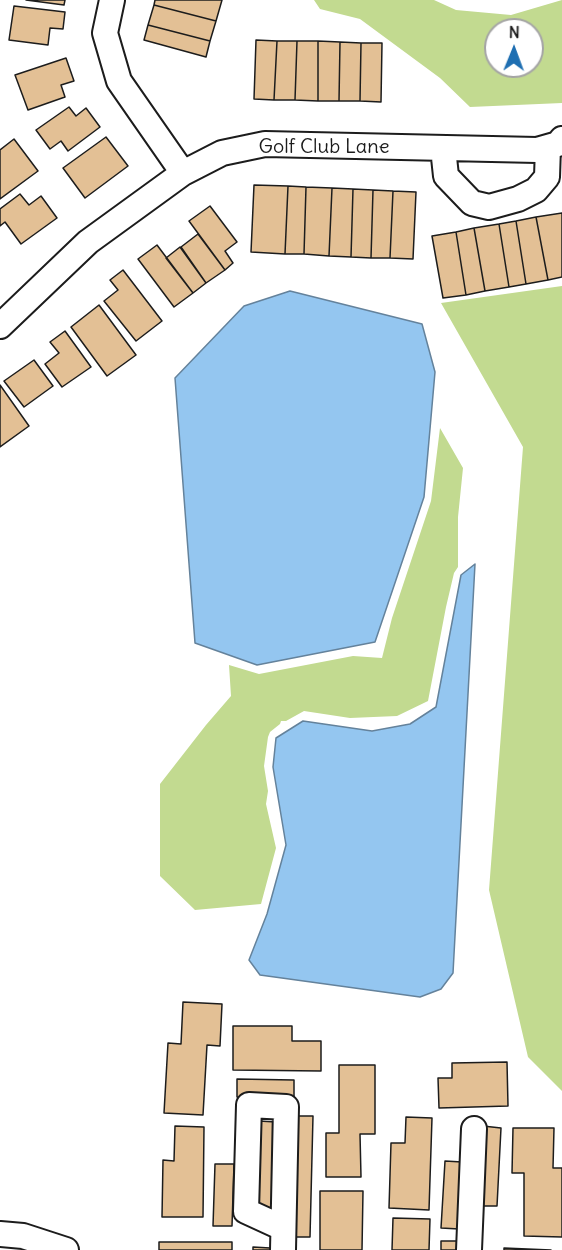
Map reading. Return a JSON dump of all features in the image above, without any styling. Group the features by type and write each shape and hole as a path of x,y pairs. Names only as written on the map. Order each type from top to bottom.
{"street":[{"path":"112,0 105,33 119,81 183,173"},
{"path":"443,148 446,176 472,203 489,207 518,199 536,190 547,177 555,143"},
{"name":"Golf Club Lane","path":"1,324 88,242 183,173 222,153 265,144 537,150 555,143"},
{"path":"249,1106 286,1107 283,1239 246,1211 249,1106"},
{"path":"469,1250 474,1129"},
{"path":"0,1234 23,1236 66,1250"}],"green space":[{"path":"314,0 434,0 456,10 511,15 562,0 562,103 470,107 440,78 360,19 320,9"},
{"path":"562,286 562,1091 528,1057 489,890 523,447 441,303"},
{"path":"440,428 463,468 458,517 458,567 454,573 446,607 428,701 397,716 350,718 304,711 286,721 281,721 268,737 264,766 268,791 266,804 276,848 261,904 195,910 160,876 160,784 231,696 229,665 259,674 353,656 382,658 392,618 431,501"}],"water":[{"path":"290,291 422,324 435,372 424,497 375,642 257,665 195,643 175,378 244,306"},
{"path":"475,564 453,973 441,989 420,997 260,975 249,960 267,914 286,845 273,767 276,738 303,721 372,731 410,724 436,707 461,575"}],"building":[{"path":"26,0 65,0 64,5"},
{"path":"155,0 222,0 216,21 154,5"},
{"path":"154,5 216,21 210,41 148,25"},
{"path":"14,6 65,12 63,29 50,28 48,45 9,40"},
{"path":"148,25 210,41 206,57 144,40"},
{"path":"256,40 277,41 274,100 254,99"},
{"path":"277,41 297,41 295,100 274,100"},
{"path":"297,41 318,41 318,101 295,100"},
{"path":"318,41 340,42 339,101 318,101"},
{"path":"340,42 361,43 360,101 339,101"},
{"path":"361,43 382,43 381,102 360,101"},
{"path":"66,58 74,81 61,85 65,97 28,110 15,75"},
{"path":"69,107 76,116 86,108 100,127 68,151 61,141 50,149 36,130"},
{"path":"106,137 128,166 85,198 63,168"},
{"path":"14,139 38,171 0,199 0,150"},
{"path":"254,185 288,186 285,254 251,252"},
{"path":"288,186 306,187 304,254 285,254"},
{"path":"306,187 332,188 329,256 304,254"},
{"path":"332,188 353,189 351,257 329,256"},
{"path":"353,189 373,190 371,258 351,257"},
{"path":"373,190 393,191 390,258 371,258"},
{"path":"393,191 416,192 413,259 390,258"},
{"path":"20,194 29,205 41,196 57,218 21,244 5,222 0,226 0,209"},
{"path":"210,206 237,242 225,251 233,263 225,270 189,221"},
{"path":"562,213 562,277 548,280 536,217"},
{"path":"536,217 548,280 526,284 516,221"},
{"path":"516,221 526,284 509,287 499,224"},
{"path":"499,224 509,287 485,291 474,228"},
{"path":"474,228 485,291 466,295 456,232"},
{"path":"456,232 466,295 443,298 432,236"},
{"path":"198,234 225,270 206,283 181,247"},
{"path":"157,245 193,293 174,307 138,259"},
{"path":"180,247 206,283 193,293 166,258"},
{"path":"123,270 162,321 136,341 104,301 118,290 110,280"},
{"path":"99,305 136,355 107,376 71,327"},
{"path":"65,331 91,367 62,387 45,364 59,353 50,342"},
{"path":"34,360 53,386 24,407 4,381"},
{"path":"0,385 29,426 0,447"},
{"path":"183,1002 222,1004 220,1046 207,1045 203,1115 164,1113 168,1043 181,1044"},
{"path":"233,1026 292,1026 292,1041 321,1041 321,1071 233,1070"},
{"path":"507,1062 508,1106 439,1108 438,1078 452,1078 452,1063"},
{"path":"339,1065 375,1065 375,1134 360,1134 361,1177 326,1177 326,1133 339,1133"},
{"path":"237,1079 294,1080 294,1098 237,1097"},
{"path":"294,1116 313,1116 310,1237 291,1237"},
{"path":"406,1117 432,1118 429,1210 389,1208 391,1143 405,1143"},
{"path":"259,1121 276,1122 272,1209 256,1208"},
{"path":"175,1126 204,1127 203,1217 162,1217 163,1160 174,1161"},
{"path":"483,1126 501,1128 497,1206 479,1206"},
{"path":"513,1128 554,1128 553,1168 562,1168 562,1237 524,1236 524,1173 512,1173"},
{"path":"445,1161 462,1162 459,1229 441,1228"},
{"path":"215,1164 234,1164 232,1226 213,1226"},
{"path":"320,1191 363,1191 362,1250 320,1250"},
{"path":"393,1218 430,1219 429,1250 392,1250"},
{"path":"441,1241 459,1241 459,1250 441,1250"},
{"path":"159,1242 232,1242 232,1250 159,1250"},
{"path":"253,1247 270,1248 270,1250 253,1250"},
{"path":"504,1248 551,1250 504,1250"}]}
